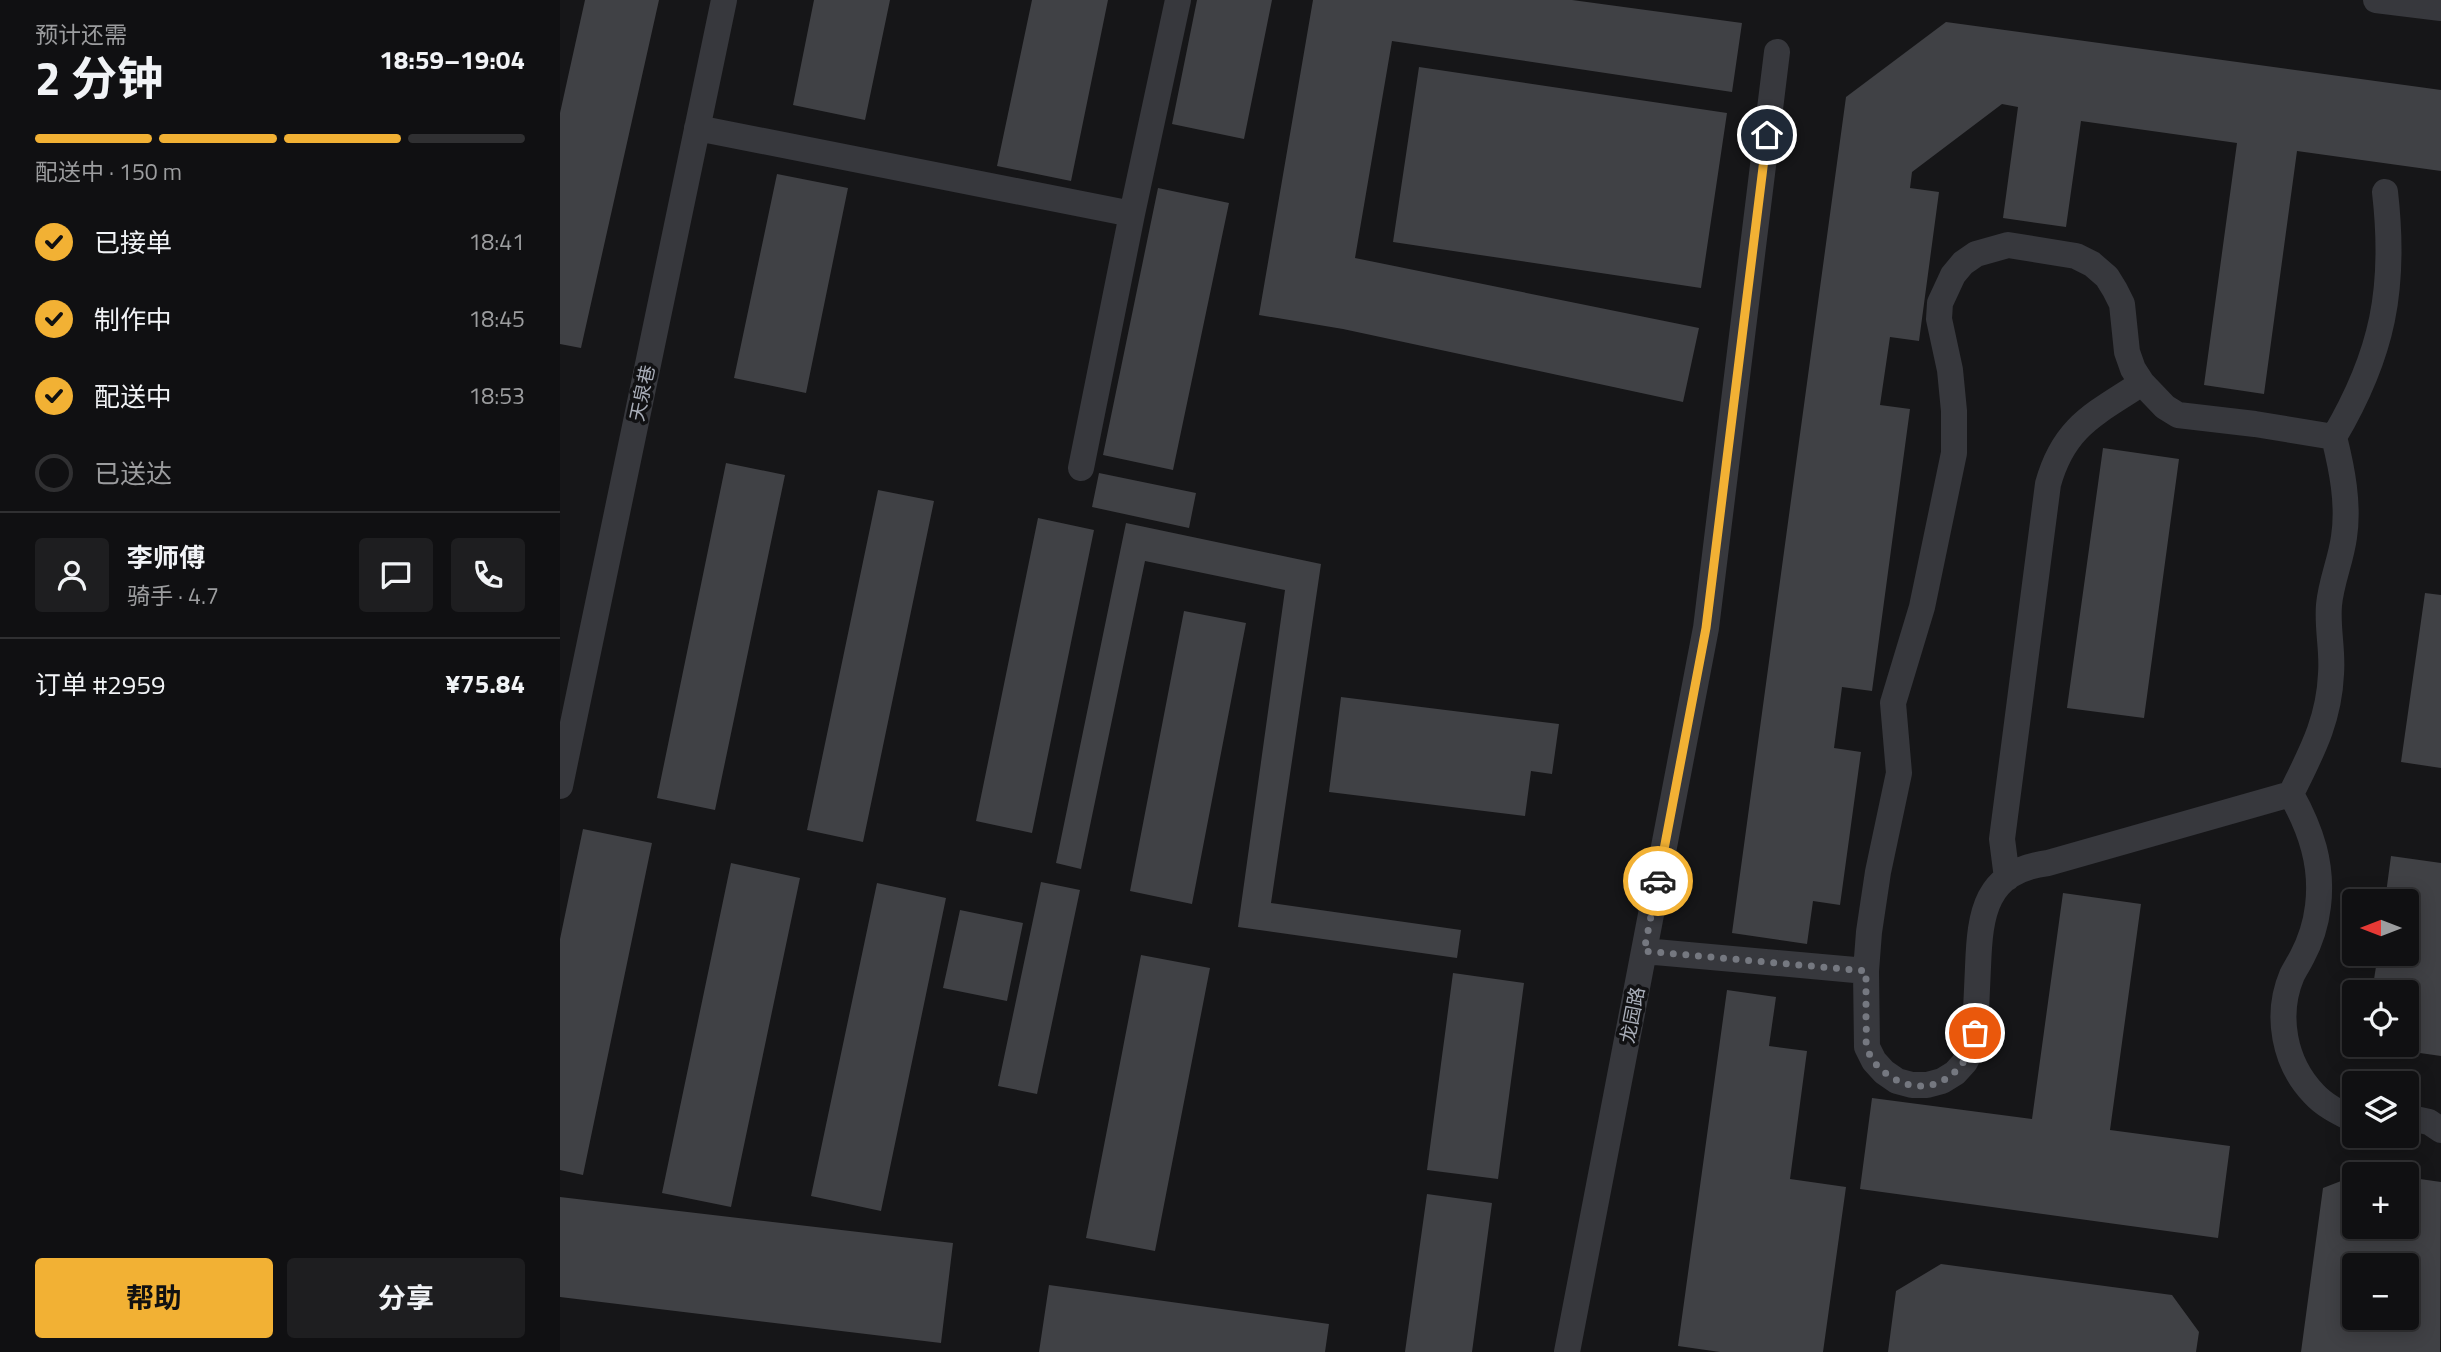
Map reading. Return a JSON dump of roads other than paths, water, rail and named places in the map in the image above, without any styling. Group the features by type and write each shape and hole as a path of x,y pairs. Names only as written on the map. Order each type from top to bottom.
{"street":[{"name":"天泉巷","path":"560,786 724,0"},
{"path":"1081,468 1178,0"},
{"path":"2376,0 2441,8"},
{"name":"龙园路","path":"1567,1352 1706,628 1777,52"},
{"path":"697,128 1132,214"},
{"path":"2334,437 2178,415 2152,396 2142,383 2127,352 2122,304 2107,277 2077,256 2008,245 1992,248 1963,263 1945,288 1939,318 1950,370 1954,453 1922,607 1893,703 1899,773 1878,872 1866,971 1867,1047 1874,1061 1890,1076 1912,1085 1927,1085 1942,1081 1955,1073 1965,1062 1975,1033 1980,920 1995,890 2007,878 2034,865 2291,794 2322,729 2329,701 2332,673 2329,602 2344,538 2345,510 2344,485 2334,437 2360,389 2382,325 2390,258 2385,192"},
{"path":"2007,878 2002,839 2049,484 2054,465 2062,447 2087,419 2142,383"},
{"path":"2291,794 2312,838 2318,862 2319,885 2318,909 2312,932 2286,994 2283,1015 2285,1036 2290,1056 2300,1077 2315,1095 2342,1114"},
{"path":"1644,951 1866,971"},
{"path":"2419,1120 2429,1122 2441,1130"}]}
